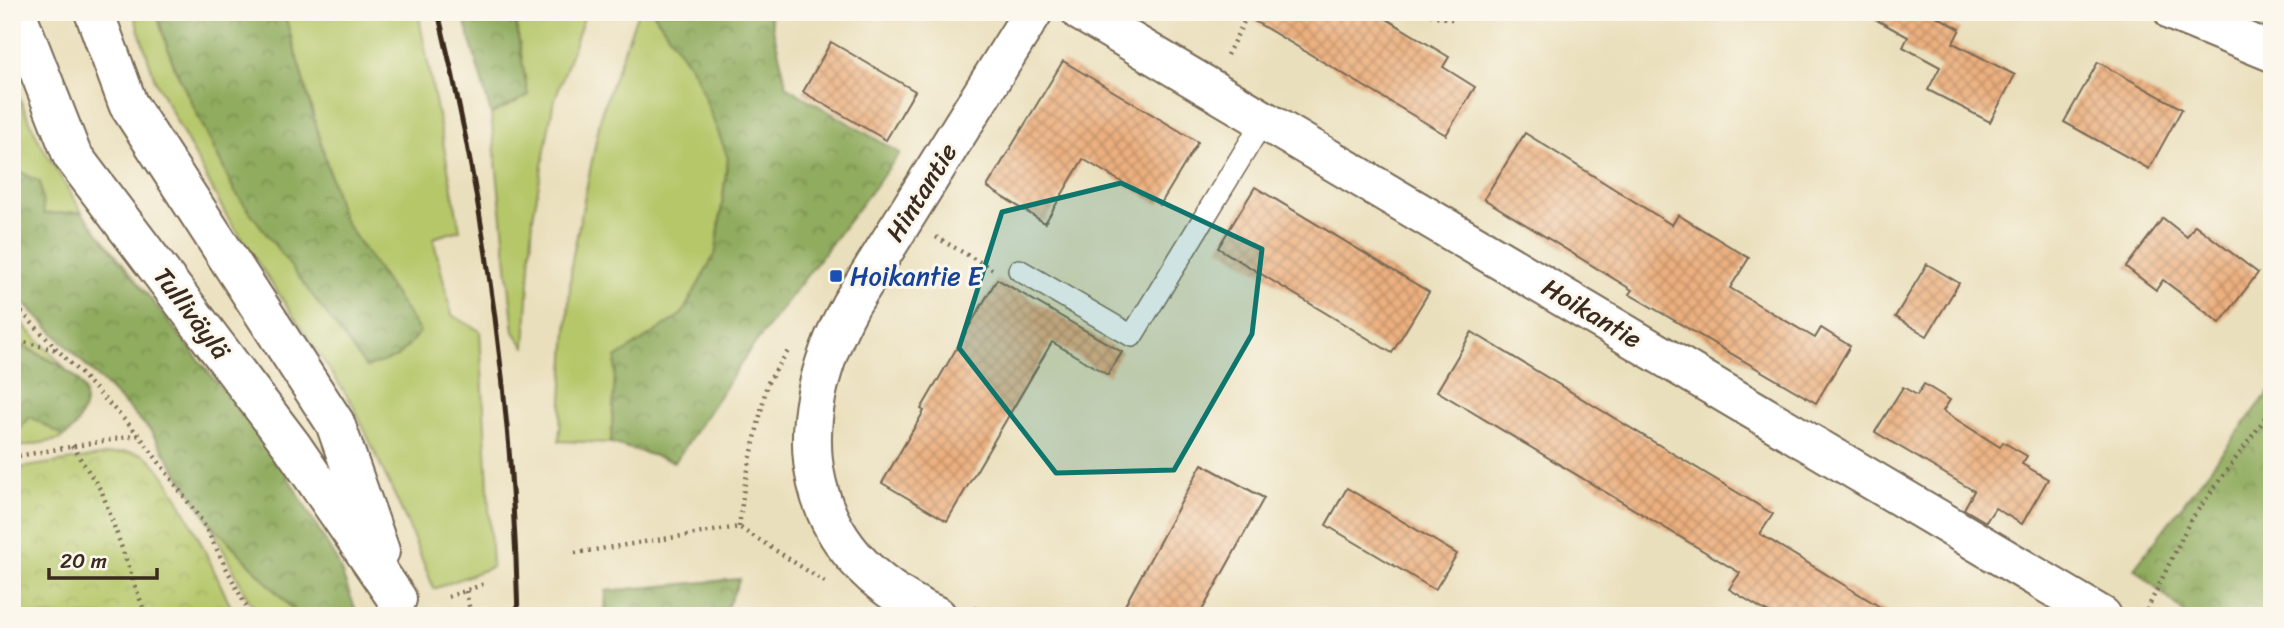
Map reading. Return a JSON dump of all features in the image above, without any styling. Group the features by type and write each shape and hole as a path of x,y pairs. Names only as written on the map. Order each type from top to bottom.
{"street":[{"name":"Tulliväylä","path":"16,12 72,155 292,446 399,608"},
{"name":"Tulliväylä","path":"94,12 128,104 335,423 399,608"},
{"name":"Hintantie","path":"951,610 875,580 850,553 829,519 815,479 811,441 812,408 830,343 846,314 1033,12"},
{"name":"Hoikantie","path":"1081,12 1265,118 2102,616"},
{"path":"2174,12 2272,52"}],"lane":[{"path":"1019,270 1132,336 1265,118"}],"path":[{"path":"1210,86 1249,12"},
{"path":"1416,12 1456,20 1460,12"},
{"path":"939,223 932,235 1000,273 1019,270"},
{"path":"12,302 139,435 202,521 251,616"},
{"path":"12,339 57,351"},
{"path":"2144,616 2190,521 2272,410"},
{"path":"12,457 139,435"},
{"path":"72,446 102,492 146,616"},
{"path":"575,554 739,527 830,586"},
{"path":"448,597 487,583"},
{"path":"466,591 471,616"},
{"path":"951,610 992,616"}],"highlighted area":[{"path":"1121,183 1262,249 1252,334 1174,470 1056,473 959,348 1002,212"}],"green space":[{"path":"133,12 156,12 174,66 235,192 420,332 342,217 284,12 418,12 460,230 433,238 452,315 480,331 492,567 434,589 406,520 353,405 226,215 155,80"},
{"path":"156,12 284,12 342,217 420,332 398,357 366,367 235,192 174,66"},
{"path":"462,12 514,12 528,96 491,114"},
{"path":"514,12 586,12 553,105 533,217 525,347 514,332 491,114 528,96"},
{"path":"638,12 653,12 695,73 728,157 716,252 682,314 616,358 611,443 559,441 572,260 602,111"},
{"path":"653,12 769,12 787,87 900,153 748,353 675,462 611,443 616,358 682,314 716,252 728,158 695,73"},
{"path":"12,82 39,141 82,212 44,214 12,168 19,128 12,122"},
{"path":"12,122 19,127 13,168 40,182 44,214 82,212 278,460 338,563 355,608 353,616 298,615 209,521 150,430 22,301 12,286"},
{"path":"12,313 65,368 12,339"},
{"path":"12,339 63,368 83,387 85,400 81,415 74,427 64,436 30,417 12,438"},
{"path":"2272,388 2272,616 2188,616 2134,568"},
{"path":"30,416 64,436 58,440 12,448 12,438"},
{"path":"125,452 146,456 168,482 194,529 235,616 12,616 12,469"},
{"path":"209,521 299,616 262,616 249,601"},
{"path":"740,579 723,616 605,616 606,591"}],"building":[{"path":"1239,12 1375,12 1449,57 1443,67 1475,87 1446,135"},
{"path":"1862,12 1929,12 1960,29 1953,43 2015,75 1990,122 1928,90 1940,67 1903,47 1908,37"},
{"path":"831,42 915,91 886,140 803,92"},
{"path":"1063,61 1198,142 1160,205 1083,159 1045,223 987,187"},
{"path":"2098,62 2182,109 2149,169 2064,122"},
{"path":"1525,133 1672,225 1678,215 1749,258 1730,288 1815,338 1821,328 1850,346 1816,403 1629,294 1632,290 1484,199"},
{"path":"1255,187 1429,292 1392,353 1218,248"},
{"path":"2163,218 2187,237 2195,225 2258,273 2220,323 2163,280 2156,290 2126,267"},
{"path":"1927,264 1959,283 1927,336 1895,317"},
{"path":"997,279 1122,352 1108,375 1052,342 947,521 882,483 924,411 921,409"},
{"path":"1472,332 1773,514 1760,534 1895,616 1774,616 1729,589 1740,573 1437,391"},
{"path":"1924,384 1950,400 1943,411 2000,447 2003,442 2027,456 2022,464 2048,479 2022,524 1995,508 1986,522 1964,509 1974,491 1875,432 1903,387 1917,395"},
{"path":"1202,464 1264,498 1199,616 1119,616"},
{"path":"1347,488 1457,554 1435,590 1326,525"}],"railway":[{"path":"438,12 470,161 494,312 510,464 518,616"}],"place":[{"name":"Hoikantie E","path":"836,276"}]}
